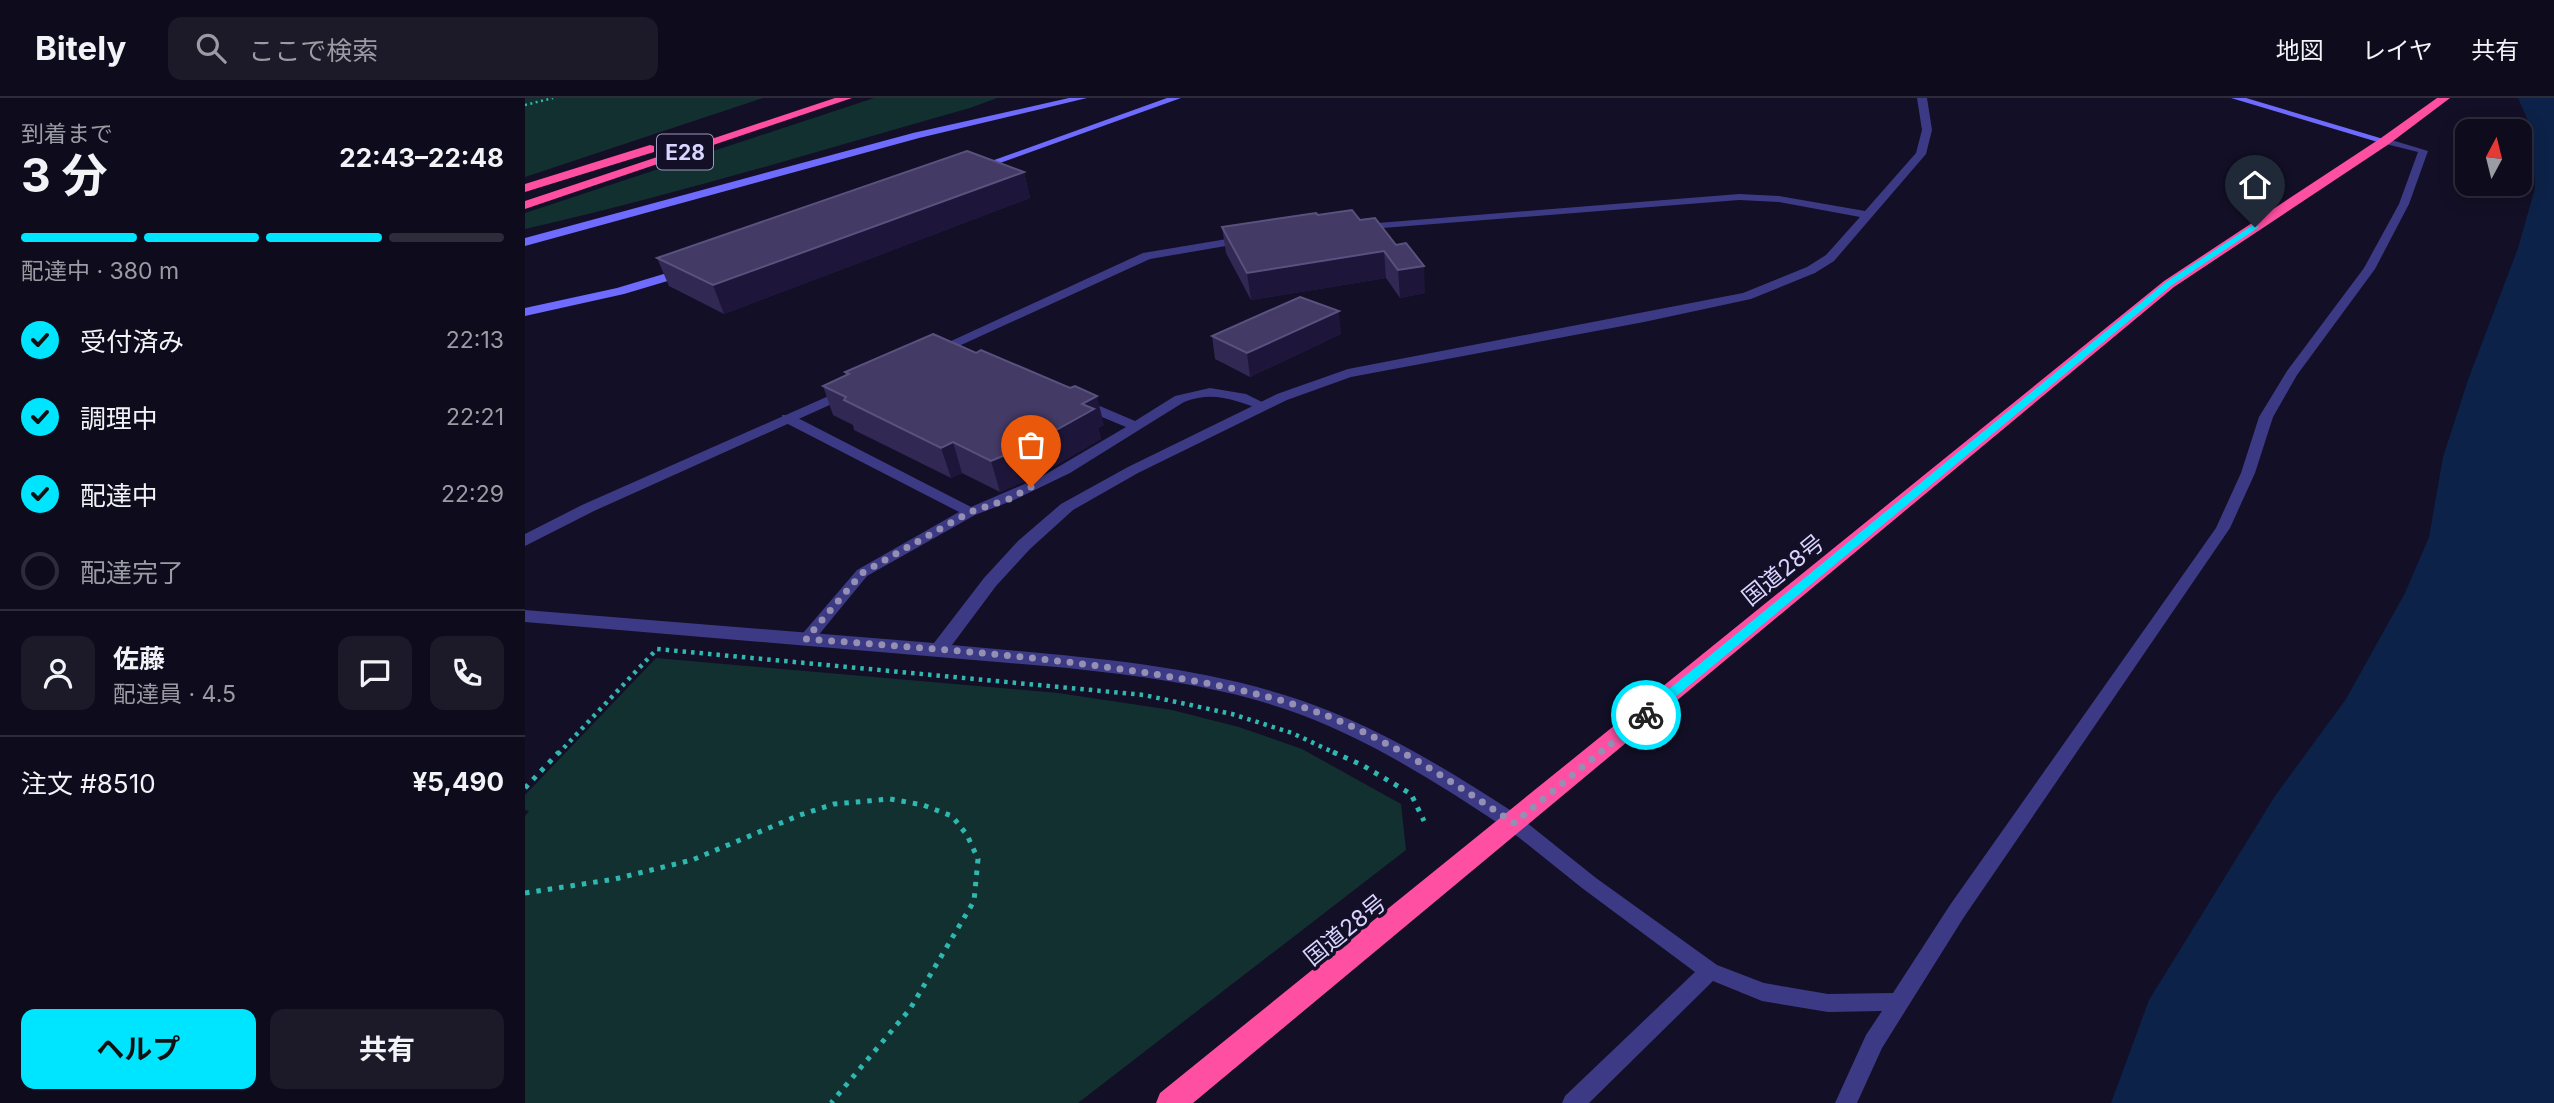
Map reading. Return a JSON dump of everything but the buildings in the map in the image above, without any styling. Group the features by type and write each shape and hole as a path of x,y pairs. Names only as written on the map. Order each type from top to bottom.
{"highway":[{"name":"E28","path":"525,188 803,98"},
{"name":"E28","path":"525,205 846,98"},
{"name":"国道28号","path":"1171,1103 2169,284 2385,141 2440,99"}],"street":[{"path":"525,242 917,135 1082,98"},
{"path":"957,176 1176,98"},
{"path":"939,649 990,582 1024,545 1067,507 1133,470 1264,406 1348,373 1747,296 1801,275 1830,258 1921,155 1927,130 1922,98"},
{"path":"2236,98 2385,141"},
{"path":"1346,227 1739,197 1779,199 1867,215"},
{"path":"925,356 956,348 1147,256 1202,245 1254,239"},
{"path":"525,312 620,291 694,269"},
{"path":"525,541 588,508 862,384"},
{"path":"525,616 939,649 1096,665 1206,683 1289,703 1354,727 1438,772 1514,823"}],"lane":[{"path":"1846,1103 1874,1042 1957,911 2223,528 2248,473 2266,417 2291,374 2369,269 2404,204 2423,151 2385,141"},
{"path":"806,639 862,573 970,512 1009,499 1135,426 1152,413 1189,395 1203,392 1230,393 1264,406"},
{"path":"1073,399 1135,426"},
{"path":"787,418 970,512"},
{"path":"1514,823 1588,883 1710,971 1762,992 1802,999 1828,1003 1900,1002"},
{"path":"1573,1103 1710,971"}],"path":[{"path":"525,105 553,98"},
{"path":"525,788 657,649 1145,695 1233,714 1292,733 1362,765 1411,794 1424,821"},
{"path":"525,893 615,879 692,860 800,815 834,804 890,799 923,805 952,816 967,835 978,859 974,901 911,1009 831,1103"}],"green space":[{"path":"525,98 763,98 525,177"},
{"path":"874,98 997,98 748,172 525,229 525,213"},
{"path":"656,658 1058,693 1172,710 1239,727 1302,749 1401,804 1406,850 1078,1103 525,1103 525,816 529,811 525,810 525,795"}],"water":[{"path":"2518,98 2554,98 2554,1103 2111,1103 2149,1000 2275,796 2346,699 2405,593 2429,537 2443,457 2468,380 2518,248 2535,188 2532,119 2527,119"}],"way so far":[{"path":"1031,487 1009,499 970,512 862,573 806,639 1096,665 1206,683 1289,703 1354,727 1438,772 1514,823 1646,715"}],"route":[{"path":"1646,715 2169,284 2255,227"}]}
